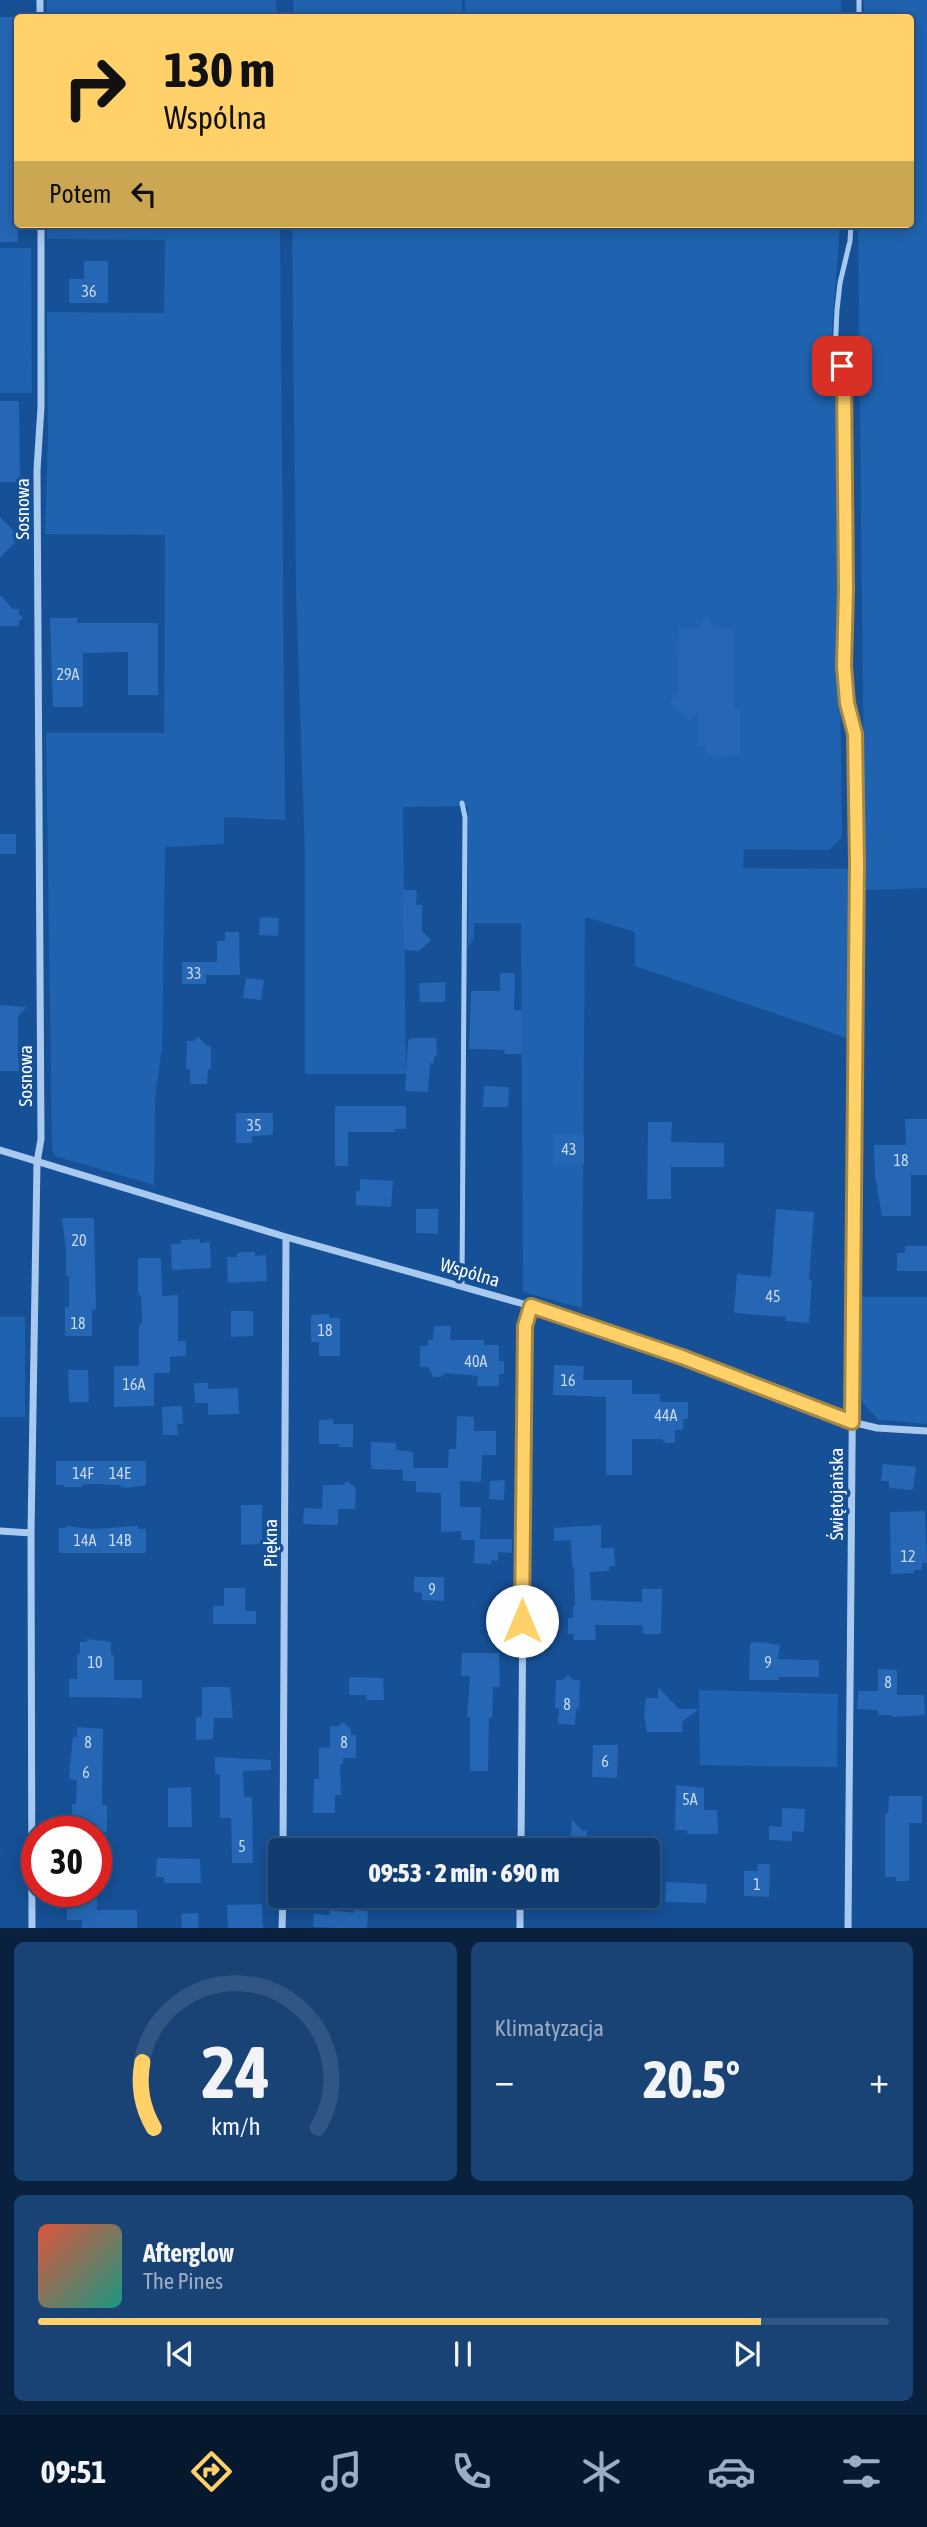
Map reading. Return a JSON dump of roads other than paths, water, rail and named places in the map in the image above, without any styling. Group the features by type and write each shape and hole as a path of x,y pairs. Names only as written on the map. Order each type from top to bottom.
{"street":[{"name":"Sosnowa","path":"32,1928 31,1533 37,1162 41,1139 37,470 41,407 41,228"},
{"name":"Świętojańska","path":"848,1928 857,863"},
{"name":"Wspólna","path":"0,1150 286,1237 531,1306 682,1357 852,1422 877,1428 927,1431"},
{"name":"Piękna","path":"283,1838 286,1237"},
{"path":"521,1838 525,1326 531,1306"},
{"path":"0,1531 31,1533"},
{"path":"282,1928 283,1908"},
{"path":"520,1908 520,1928"}],"lane":[{"name":"Świętojańska","path":"851,228 840,283 835,352 844,378 844,666 847,703 855,734 857,863"},
{"path":"462,803 465,817 462,1285"}]}
